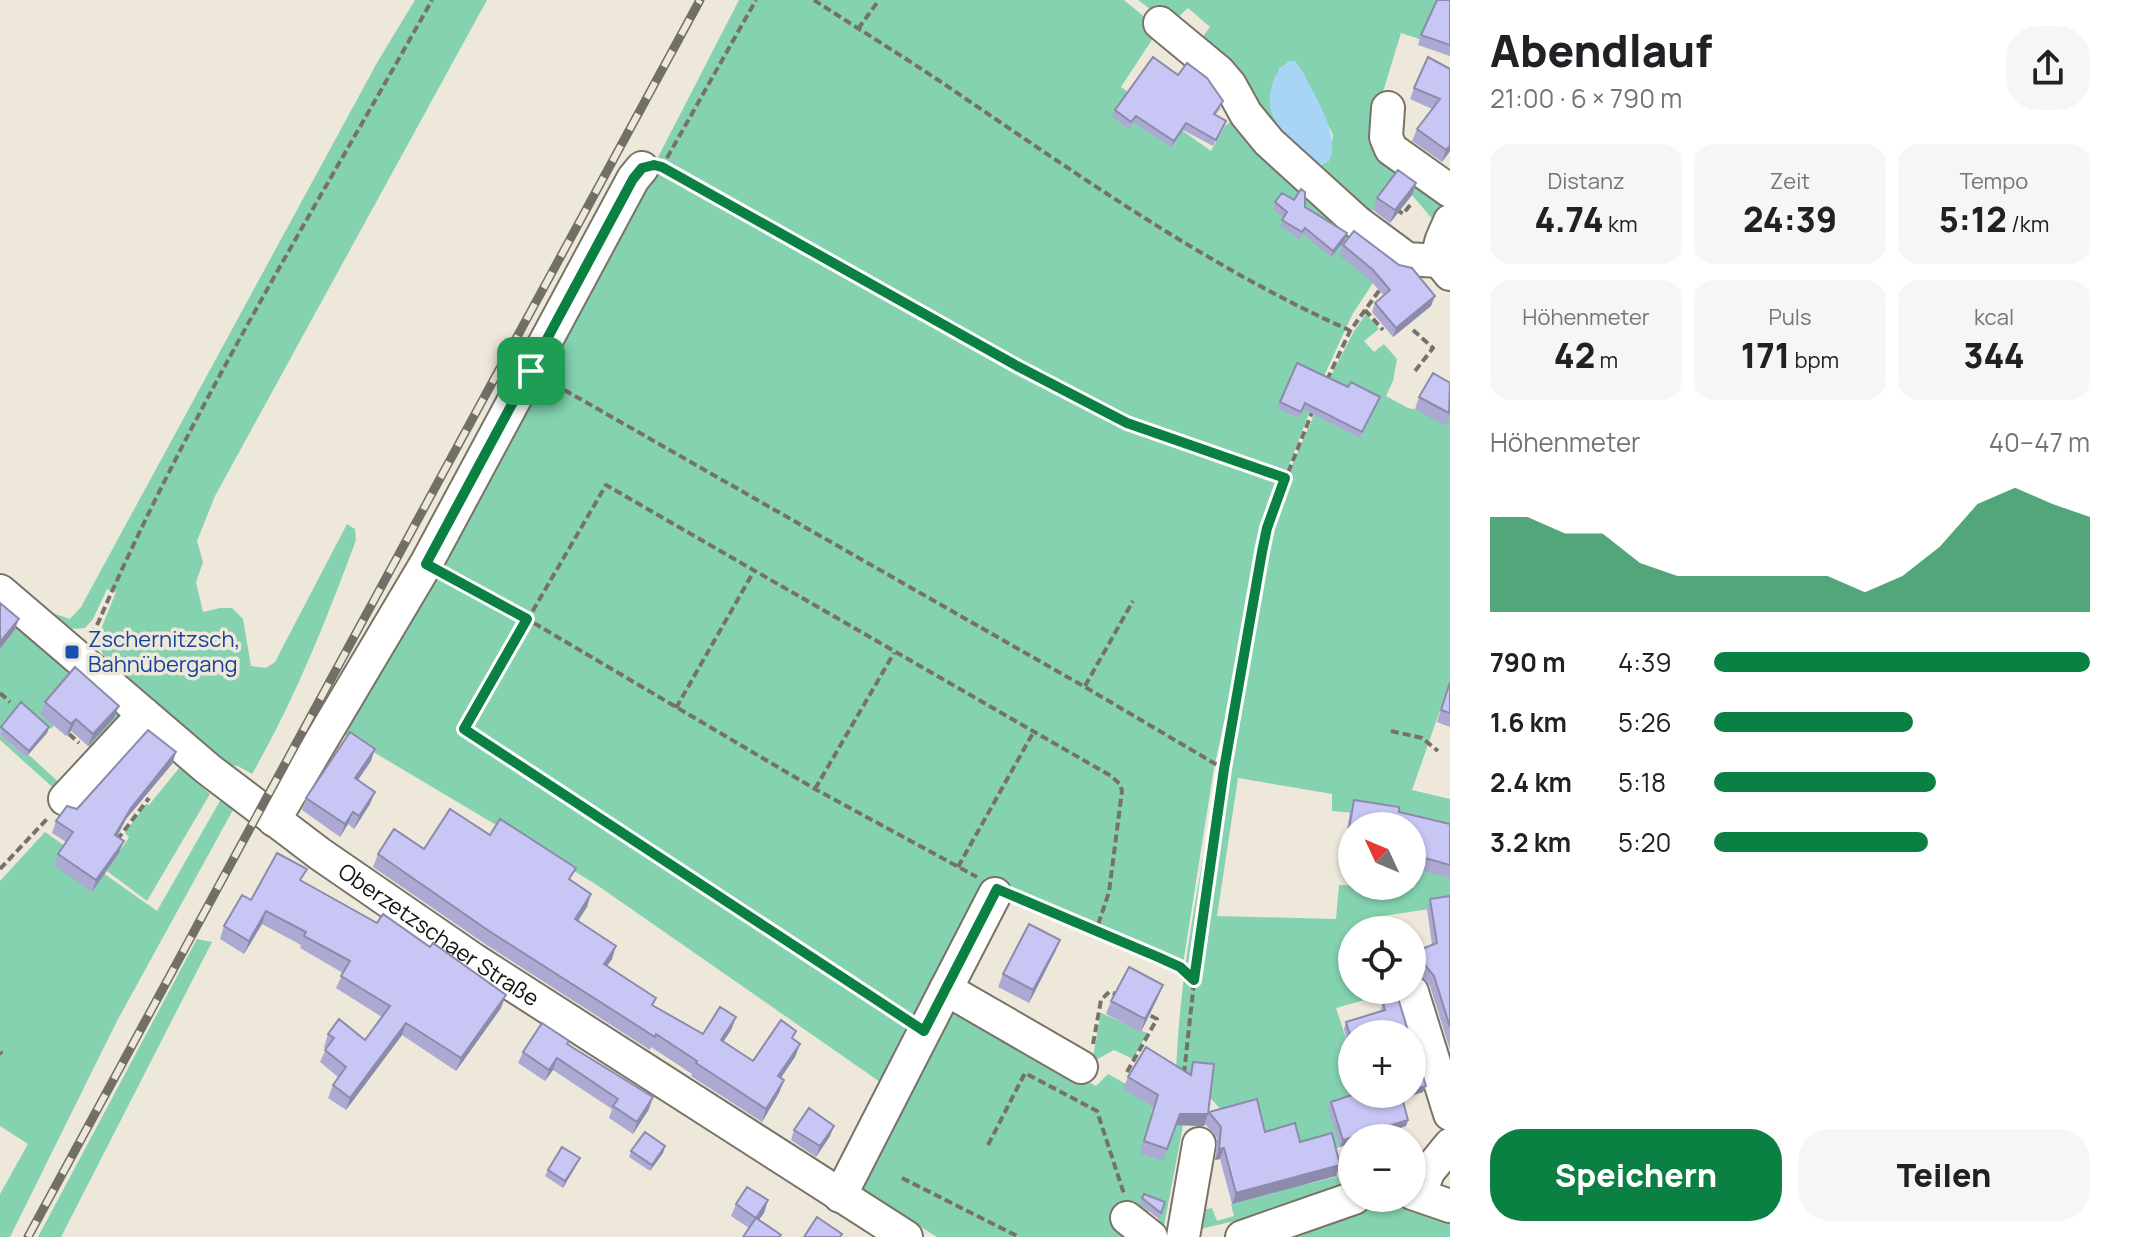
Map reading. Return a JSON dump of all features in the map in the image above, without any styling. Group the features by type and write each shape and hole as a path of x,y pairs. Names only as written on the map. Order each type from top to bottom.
{"street":[{"path":"1160,23 1218,71 1230,85 1246,114 1297,170 1357,222 1407,259 1444,267"},
{"path":"1388,108 1386,137 1391,149 1450,191"},
{"path":"274,820 426,564 633,179 642,168"},
{"path":"1444,267 1438,251 1450,221"},
{"name":"Oberzetzschaer Straße","path":"0,591 208,769 274,820 474,960 906,1237"},
{"path":"65,799 144,714"},
{"path":"840,1196 996,891"},
{"path":"946,989 1086,1062"},
{"path":"1416,1004 1450,1114"},
{"path":"1183,1237 1199,1144"},
{"path":"1426,1176 1450,1145"},
{"path":"1426,1198 1450,1206"},
{"path":"1242,1237 1338,1204"}],"path":[{"path":"72,652 98,623 184,444 306,219 432,0"},
{"path":"756,0 662,167 989,351 1127,423 1285,478"},
{"path":"814,0 1206,255 1299,307 1350,331"},
{"path":"858,29 879,0"},
{"path":"1391,205 1403,214 1411,204"},
{"path":"1324,384 1350,331 1407,259"},
{"path":"1365,310 1383,330"},
{"path":"1413,330 1433,348 1415,371"},
{"path":"531,371 1224,769"},
{"path":"1183,1075 1224,769 1265,540 1285,478 1313,410"},
{"path":"924,1031 464,729 606,485 1120,784 1122,791 1109,892 1096,931"},
{"path":"426,564 527,619 815,789 996,891 1180,967 1194,980"},
{"path":"676,708 754,571"},
{"path":"1085,687 1133,601"},
{"path":"815,789 894,653"},
{"path":"0,693 10,702"},
{"path":"1391,731 1422,738 1438,751"},
{"path":"958,867 1033,733"},
{"path":"112,848 128,821 149,798"},
{"path":"0,869 65,799"},
{"path":"1086,1062 1101,1000 1109,992 1116,994"},
{"path":"1127,1072 1157,1019 1149,1015"},
{"path":"988,1145 1025,1073 1097,1111 1129,1213 1139,1228"},
{"path":"902,1178 1019,1237"}],"green space":[{"path":"415,0 487,0 215,496 197,541 203,562 196,582 203,612 232,608 243,619 251,666 266,668 275,662 347,524 355,529 356,540 321,630 296,688 252,774 238,766 226,765 111,670 99,646 99,634 116,592 107,589 93,619 85,628 65,627 37,608 70,619 81,607 378,61"},
{"path":"739,0 1124,0 1159,29 1121,87 1211,151 1225,126 1240,114 1386,263 1352,315 1320,385 1261,545 1267,546 1287,477 1332,374 1366,314 1379,329 1364,341 1374,352 1384,344 1397,359 1393,381 1386,396 1408,408 1450,416 1450,688 1412,790 1450,799 1450,838 1426,831 1426,812 1332,811 1332,794 1238,778 1217,916 1336,919 1338,896 1338,900 1426,900 1426,871 1450,875 1450,906 1382,916 1338,916 1338,1004 1350,1004 1336,1008 1340,1020 1338,1108 1350,1108 1346,1124 1338,1124 1338,1148 1330,1151 1338,1176 1338,1187 1239,1220 1191,1231 1192,1212 1212,1208 1217,1221 1234,1216 1231,1204 1274,1193 1228,1117 1188,1074 1183,1126 1163,1231 1156,1226 1162,1208 1151,1204 1139,1237 937,1237 854,1186 948,1002 1096,1086 1108,1074 1154,1107 1151,1112 1176,1126 1178,1038 1188,949 1239,678 1247,619 1214,768 1183,964 1177,970 989,891 883,1084 594,883 338,731 654,165","holes":["1300,1153 1336,1176 1308,1184"]},
{"path":"1138,0 1442,0 1437,45 1401,33 1375,118 1450,195 1439,227 1412,195 1394,182 1366,219 1336,196 1200,40 1210,27 1188,8 1174,21 1162,18","holes":["1290,61 1301,69 1333,135 1329,161 1321,165 1276,127 1279,69"]},
{"path":"0,609 127,718 96,752 87,745 112,716 58,720 51,729 38,719 0,731 0,649 14,631"},
{"path":"0,735 26,757 29,755 64,787 59,793 0,740"},
{"path":"180,767 210,794 147,901 107,871 129,837 125,833 146,804 149,805"},
{"path":"221,799 234,808 117,1021 10,1237 0,1237 0,1194 28,1144 0,1126 0,881 45,832 157,911"},
{"path":"197,939 212,942 61,1237 38,1237"},
{"path":"1101,1013 1147,1033 1133,1059 1114,1050 1092,1062"},
{"path":"1348,1212 1424,1212 1450,1221 1450,1237 1275,1237"}],"water":[{"path":"1290,61 1295,61 1301,69 1329,127 1332,151 1329,161 1321,165 1283,132 1271,112 1273,81"}],"building":[{"path":"1437,0 1450,0 1450,45 1421,35"},
{"path":"1153,57 1178,75 1187,63 1207,78 1223,101 1214,114 1226,121 1216,140 1186,123 1174,141 1136,116 1131,122 1115,110"},
{"path":"1428,57 1450,69 1450,145 1446,150 1417,129 1440,99 1414,88"},
{"path":"1398,170 1416,183 1395,210 1377,198"},
{"path":"1301,189 1305,192 1305,207 1347,233 1333,251 1305,228 1302,232 1282,220 1287,212 1275,202 1282,193 1294,200"},
{"path":"1354,231 1399,265 1412,268 1435,296 1396,328 1375,303 1390,290 1373,270 1343,245"},
{"path":"1297,363 1348,387 1351,382 1380,397 1362,432 1305,403 1301,412 1280,402"},
{"path":"1433,373 1450,383 1449,413 1419,397"},
{"path":"0,603 19,619 0,642"},
{"path":"75,667 119,706 93,734 76,719 71,724 45,702"},
{"path":"1450,682 1450,713 1441,710"},
{"path":"21,702 49,727 29,751 1,727"},
{"path":"148,730 176,752 131,808 115,835 124,841 96,880 58,854 73,832 56,821 67,806 77,809"},
{"path":"350,732 375,749 355,778 375,792 359,816 353,812 345,824 306,798"},
{"path":"1354,800 1399,807 1399,812 1352,812"},
{"path":"450,809 490,835 500,819 576,868 569,879 591,894 575,919 616,946 604,964 656,998 652,1005 703,1034 720,1007 736,1017 721,1040 753,1061 781,1020 796,1031 792,1038 800,1044 778,1076 784,1080 766,1109 656,1034 655,1037 489,931 378,854 394,829 424,849"},
{"path":"1426,818 1450,824 1450,865 1426,858"},
{"path":"277,853 307,869 300,880 377,923 383,914 430,947 433,943 506,995 461,1058 406,1023 350,1098 333,1085 346,1067 325,1050 334,1038 328,1034 339,1019 365,1040 390,1006 341,976 350,961 304,936 306,932 266,911 249,941 224,926 242,895 251,900"},
{"path":"1450,896 1450,1027 1434,976 1426,966 1426,947 1437,943 1430,899"},
{"path":"1029,924 1060,940 1033,990 1003,974"},
{"path":"1129,967 1163,985 1145,1019 1111,1001"},
{"path":"1383,1004 1400,1004 1405,1020 1352,1020 1385,1010"},
{"path":"542,1023 569,1041 567,1044 653,1097 637,1122 613,1106 618,1099 557,1058 549,1070 523,1052"},
{"path":"1146,1047 1191,1075 1193,1062 1214,1064 1208,1114 1180,1114 1167,1149 1144,1141 1158,1095 1128,1077"},
{"path":"1257,1099 1265,1132 1295,1123 1300,1142 1332,1133 1338,1166 1236,1193 1224,1148 1219,1149 1221,1127 1209,1112"},
{"path":"1338,1100 1338,1108 1405,1108 1408,1120 1395,1124 1338,1124 1331,1102"},
{"path":"809,1108 834,1126 820,1146 794,1130"},
{"path":"645,1132 665,1146 652,1165 631,1151"},
{"path":"562,1147 580,1158 565,1181 548,1170"},
{"path":"747,1187 768,1200 756,1218 736,1204"},
{"path":"1144,1194 1165,1202 1161,1213 1142,1198"},
{"path":"817,1217 842,1234 840,1237 804,1237"},
{"path":"756,1218 781,1235 743,1237"}],"railway":[{"path":"28,1237 700,0"}],"place":[{"name":"Zschernitzsch, Bahnübergang","path":"72,652"}],"route":[{"path":"654,165 1017,366 1127,423 1285,478 1262,552 1224,769 1194,980 1180,967 997,889 924,1031 464,729 527,619 426,564 531,371 633,179 642,168 654,165"}]}
